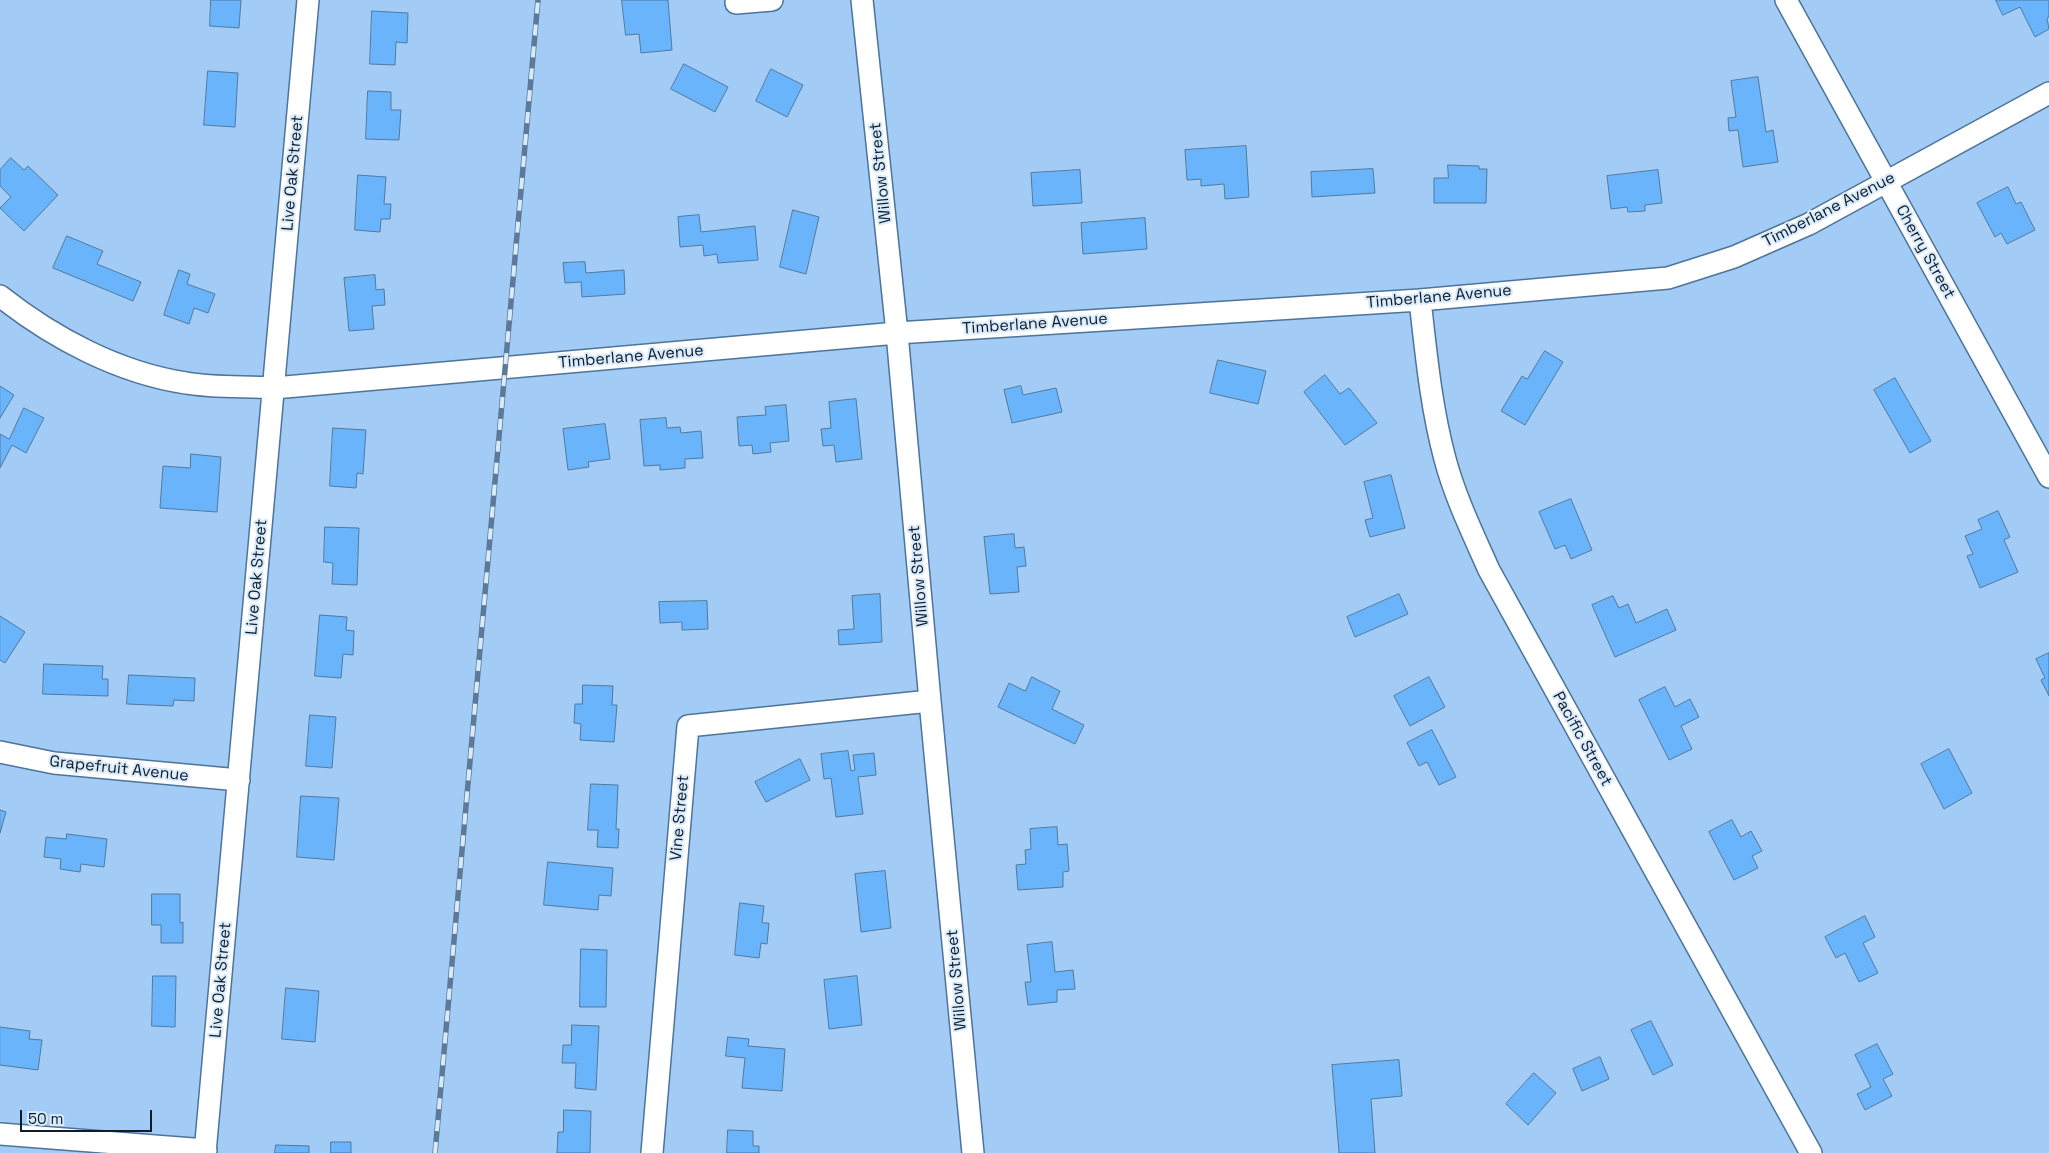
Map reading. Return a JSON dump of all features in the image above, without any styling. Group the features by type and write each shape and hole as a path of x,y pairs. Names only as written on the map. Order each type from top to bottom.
{"street":[{"name":"Live Oak Street","path":"205,1152 308,0"},
{"path":"736,3 772,0"},
{"name":"Willow Street","path":"862,0 897,333 973,1153"},
{"name":"Cherry Street","path":"1786,0 2049,478"},
{"name":"Timberlane Avenue","path":"0,296 19,312 81,350 133,370 186,383 274,388 897,333 1420,300 1668,278 1734,257 1801,228 2049,93"},
{"name":"Pacific Street","path":"1420,300 1435,414 1446,461 1464,512 1488,570 1811,1153"},
{"name":"Vine Street","path":"652,1153 688,726 930,701"},
{"name":"Grapefruit Avenue","path":"0,752 54,763 239,780"},
{"path":"0,1134 205,1152"}],"building":[{"path":"211,0 241,0 239,28 210,26"},
{"path":"622,0 668,0 672,50 641,53 639,34 626,35"},
{"path":"1996,0 2049,0 2049,17 2047,18 2049,29 2035,37 2020,7 2003,15"},
{"path":"372,11 408,13 407,43 396,42 395,65 370,64"},
{"path":"684,64 728,87 715,112 671,89"},
{"path":"771,69 803,85 787,117 756,101"},
{"path":"208,71 238,73 235,127 204,125"},
{"path":"1758,77 1766,132 1773,130 1778,162 1743,167 1738,130 1729,131 1728,118 1736,117 1731,81"},
{"path":"368,91 391,92 391,110 401,110 399,140 366,139"},
{"path":"1246,146 1249,197 1225,199 1224,184 1201,186 1201,179 1187,180 1185,150"},
{"path":"11,158 24,170 28,166 58,195 24,231 0,208 11,197 0,186 0,170"},
{"path":"1448,165 1479,166 1479,169 1487,169 1486,203 1434,203 1434,178 1448,178"},
{"path":"1373,169 1375,193 1312,197 1311,172"},
{"path":"1080,170 1082,203 1033,206 1031,173"},
{"path":"1658,170 1662,203 1645,205 1645,211 1628,212 1627,207 1611,209 1607,176"},
{"path":"358,175 386,177 384,204 391,204 390,219 381,219 380,232 355,230"},
{"path":"2008,187 2016,204 2021,202 2035,230 2007,244 2001,233 1995,237 1977,203"},
{"path":"793,210 819,217 806,274 780,267"},
{"path":"699,215 701,232 755,226 758,260 718,263 717,254 704,256 703,245 680,247 678,217"},
{"path":"1145,218 1147,249 1083,254 1081,223"},
{"path":"67,236 103,251 97,264 141,282 133,301 53,268"},
{"path":"585,262 586,273 624,270 625,294 582,297 581,282 565,283 563,263"},
{"path":"179,270 190,274 187,284 215,294 208,313 194,308 189,324 164,315"},
{"path":"375,275 376,290 384,289 385,305 372,306 374,329 349,331 344,278"},
{"path":"1545,351 1563,362 1525,425 1501,411 1522,376 1527,379"},
{"path":"1218,360 1266,371 1258,404 1210,393"},
{"path":"1325,375 1340,394 1349,388 1377,423 1345,445 1304,392"},
{"path":"1895,378 1931,441 1910,453 1874,390"},
{"path":"0,386 14,395 0,418"},
{"path":"1021,386 1023,395 1056,388 1062,412 1012,423 1004,390"},
{"path":"856,399 862,459 836,462 834,445 823,446 821,429 831,428 829,402"},
{"path":"786,405 789,441 770,443 771,452 753,454 752,445 739,446 737,417 766,415 765,407"},
{"path":"24,408 44,418 26,453 12,445 0,468 0,434 9,439"},
{"path":"666,418 667,428 680,427 681,433 701,431 703,458 685,459 685,468 660,470 660,465 644,466 640,420"},
{"path":"605,424 610,459 588,462 589,467 568,470 563,429"},
{"path":"333,428 366,430 363,474 357,473 356,488 330,486"},
{"path":"191,454 221,457 217,512 160,508 163,466 190,468"},
{"path":"1391,475 1405,528 1370,537 1365,520 1373,518 1364,482"},
{"path":"1571,499 1592,550 1571,559 1565,545 1555,549 1539,512"},
{"path":"1998,511 2010,537 2004,540 2018,572 1980,588 1967,556 1973,554 1965,536 1982,529 1978,520"},
{"path":"325,527 359,528 357,585 332,584 333,563 324,562"},
{"path":"1014,534 1015,548 1024,547 1026,566 1017,567 1019,592 990,594 984,537"},
{"path":"880,594 882,642 839,645 838,630 854,629 852,596"},
{"path":"1399,594 1408,614 1355,637 1347,617"},
{"path":"1613,596 1619,608 1628,604 1636,623 1667,609 1676,630 1615,657 1592,605"},
{"path":"707,601 708,629 682,630 682,622 660,623 659,602"},
{"path":"320,615 347,617 346,630 354,631 353,655 343,654 341,678 315,676"},
{"path":"0,616 25,632 5,663 0,660"},
{"path":"2049,653 2049,696 2041,680 2045,678 2036,659"},
{"path":"44,664 103,666 102,679 108,679 108,696 43,694"},
{"path":"129,675 195,678 194,701 174,700 173,706 127,704"},
{"path":"1032,677 1060,691 1052,709 1084,725 1075,744 998,707 1009,683 1025,691"},
{"path":"1429,677 1445,707 1410,726 1394,696"},
{"path":"583,685 613,686 612,705 617,705 614,742 580,740 581,724 574,723 575,704 582,704"},
{"path":"1665,687 1675,707 1690,699 1699,717 1681,726 1692,749 1669,760 1639,700"},
{"path":"310,715 336,717 332,768 306,766"},
{"path":"1432,730 1456,777 1439,785 1427,762 1419,766 1407,743"},
{"path":"1949,749 1972,793 1944,809 1921,764"},
{"path":"848,751 851,771 855,770 853,755 874,753 876,775 858,777 863,814 836,817 831,778 824,779 821,754"},
{"path":"800,759 810,780 766,802 755,782"},
{"path":"591,784 618,785 616,829 619,829 618,848 597,847 598,830 588,830"},
{"path":"301,796 339,798 334,860 297,857"},
{"path":"0,810 6,812 0,833"},
{"path":"1732,820 1741,837 1751,831 1762,851 1752,856 1758,868 1734,880 1709,832"},
{"path":"1057,827 1058,845 1067,844 1069,871 1063,872 1063,887 1018,890 1016,865 1026,864 1025,850 1031,849 1030,829"},
{"path":"67,834 107,839 104,867 81,864 80,872 60,869 61,859 44,857 46,837 66,839"},
{"path":"548,862 613,868 611,896 599,895 598,910 544,905"},
{"path":"885,871 891,928 861,932 855,874"},
{"path":"152,894 180,894 180,923 183,922 183,943 161,943 161,925 152,925"},
{"path":"740,903 764,906 762,923 769,923 767,944 761,943 759,958 735,955"},
{"path":"1865,916 1875,937 1863,943 1878,973 1859,982 1845,953 1836,958 1825,937"},
{"path":"1052,942 1055,972 1073,970 1075,989 1057,990 1057,1002 1028,1005 1025,982 1031,982 1027,945"},
{"path":"581,949 607,950 606,1007 580,1007"},
{"path":"153,976 176,976 175,1027 152,1026"},
{"path":"857,976 862,1025 829,1029 824,980"},
{"path":"286,988 319,991 315,1042 282,1039"},
{"path":"1651,1021 1673,1065 1653,1075 1631,1030"},
{"path":"572,1025 599,1026 596,1090 575,1088 576,1063 562,1063 563,1045 571,1045"},
{"path":"0,1027 30,1031 29,1039 42,1040 38,1070 0,1065"},
{"path":"728,1037 749,1039 748,1046 785,1049 782,1091 742,1088 745,1058 726,1056"},
{"path":"1877,1044 1893,1074 1883,1079 1892,1096 1865,1110 1857,1094 1871,1087 1855,1055"},
{"path":"1600,1057 1609,1079 1582,1091 1573,1069"},
{"path":"1399,1060 1402,1096 1371,1099 1375,1153 1339,1153 1332,1065"},
{"path":"1534,1073 1556,1093 1528,1125 1506,1104"},
{"path":"564,1110 591,1111 590,1153 557,1153 558,1132 563,1132"},
{"path":"728,1130 753,1131 753,1146 759,1146 759,1153 727,1153"},
{"path":"331,1142 351,1142 351,1153 331,1153"},
{"path":"276,1145 309,1146 309,1153 275,1153"}],"railway":[{"path":"435,1153 538,0"}]}
